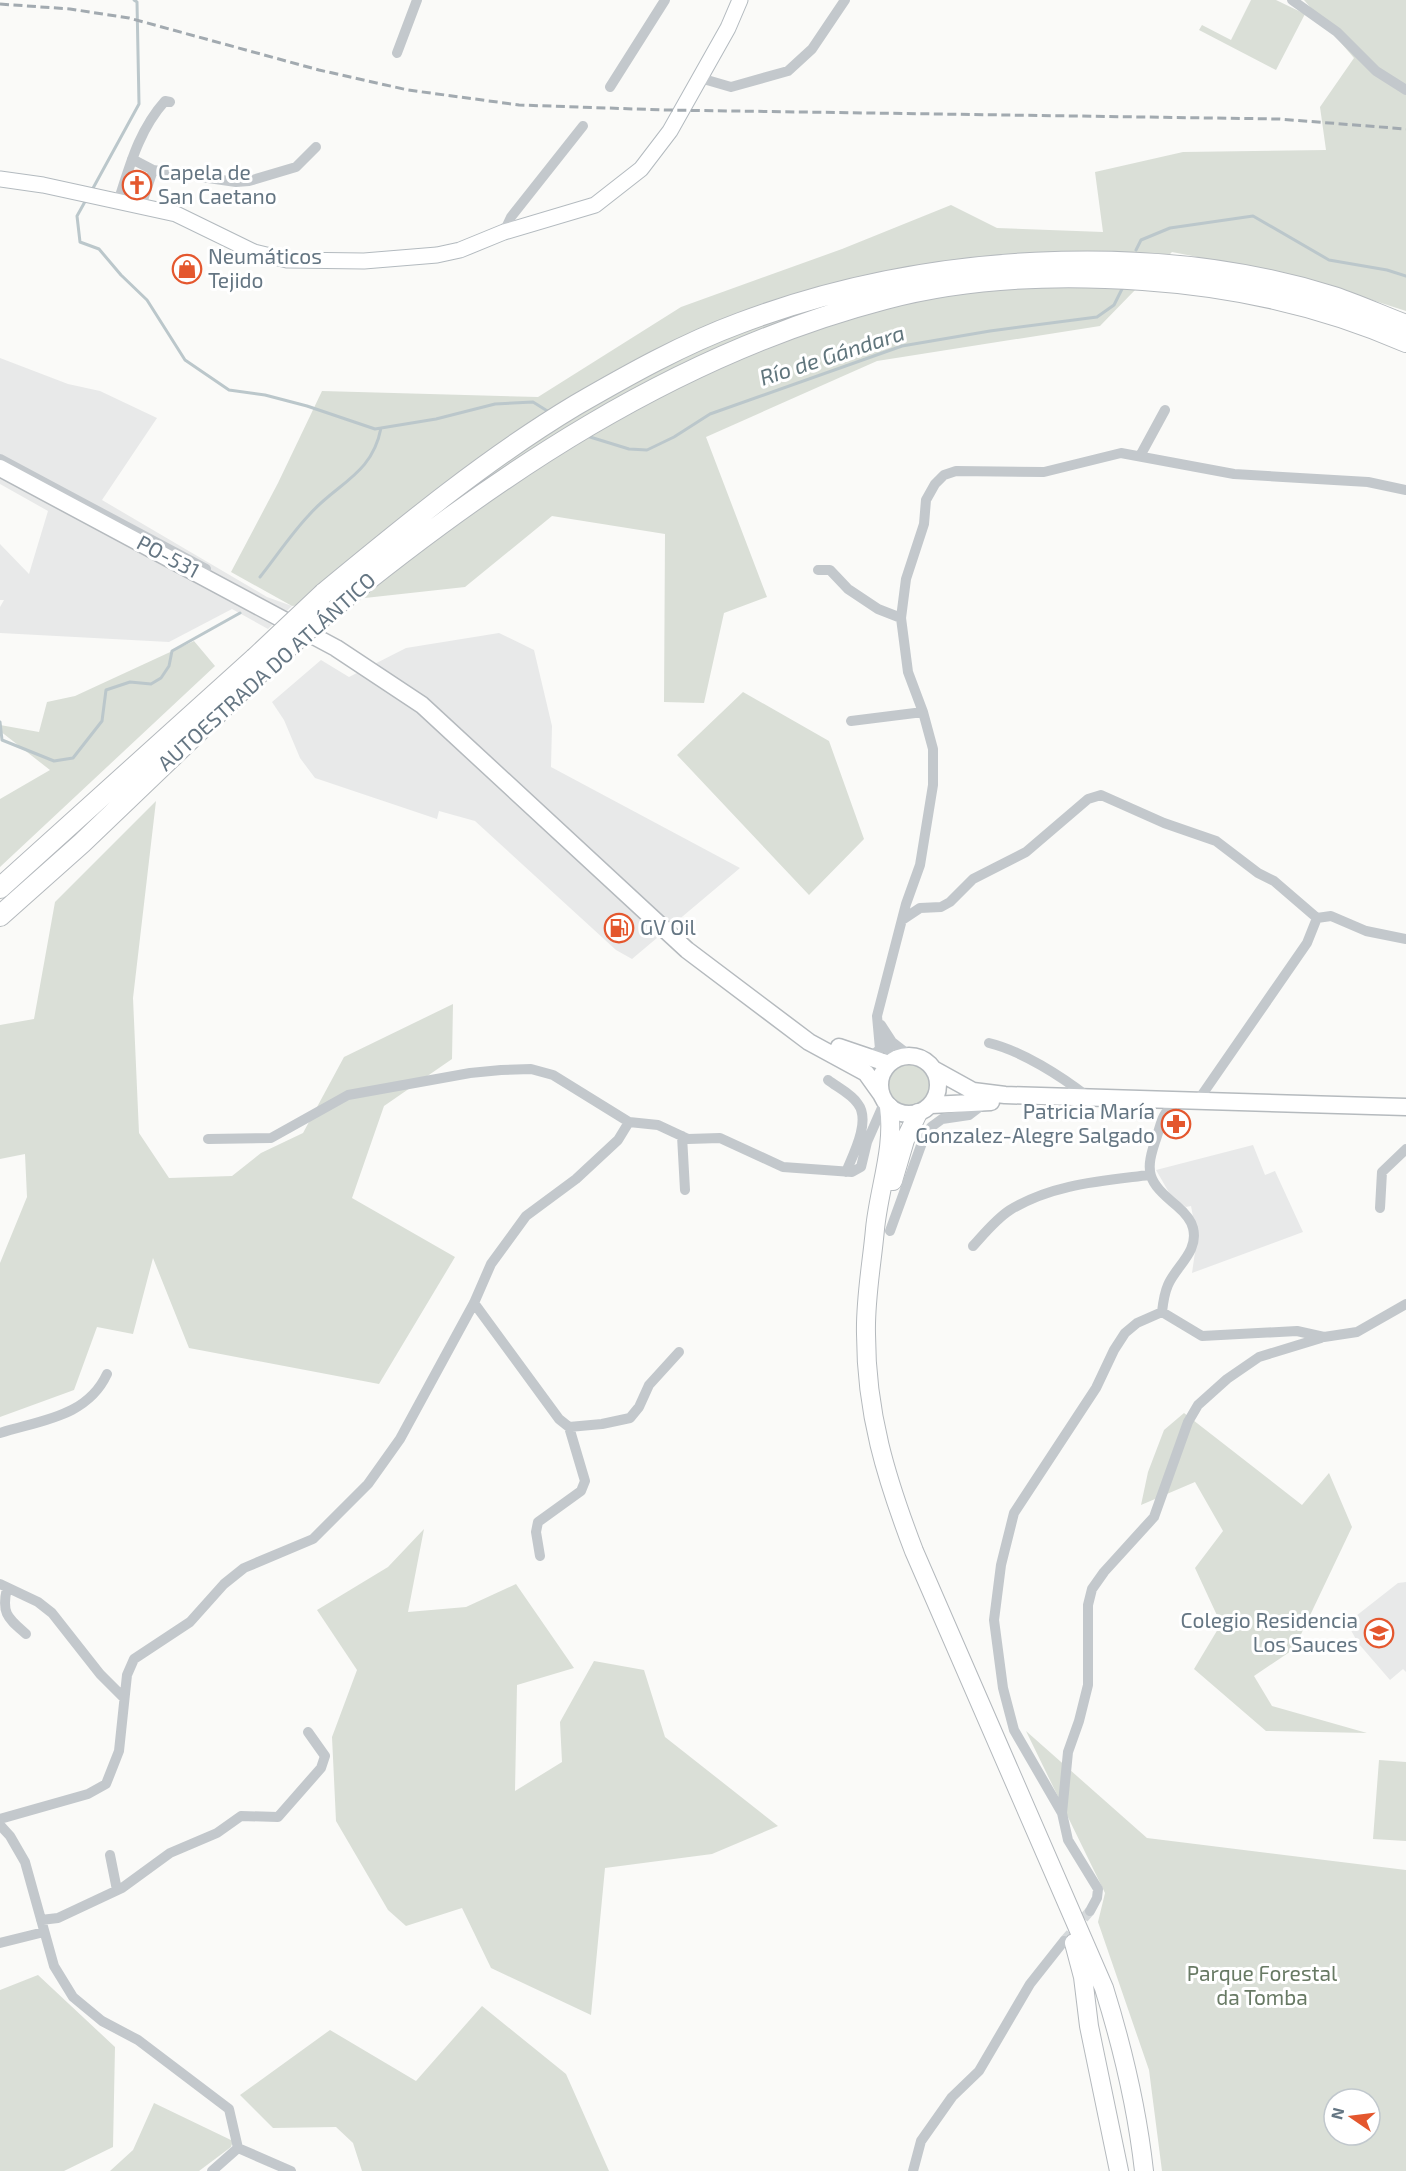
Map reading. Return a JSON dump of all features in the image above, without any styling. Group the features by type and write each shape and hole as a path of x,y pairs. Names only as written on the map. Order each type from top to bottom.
{"highway":[{"name":"AUTOESTRADA DO ATLÁNTICO","path":"0,888 262,661 414,520 574,406 655,362 738,323 825,294 916,275 1055,261 1149,264 1244,276 1290,285 1336,298 1406,325"},
{"name":"AUTOESTRADA DO ATLÁNTICO","path":"326,602 534,458 610,412 735,350 798,325 887,298 973,284 1042,278 1097,277 1187,283 1261,296 1332,314 1406,342"},
{"name":"AUTOESTRADA DO ATLÁNTICO","path":"0,916 82,843 262,661"},
{"path":"885,1101 891,1132 878,1206 866,1331 869,1393 877,1444 892,1494 914,1551 1104,1989 1124,2050 1138,2118 1144,2171"},
{"path":"872,1268 905,1140 925,1109"},
{"path":"1007,1768 1018,1811 1076,1951 1119,2171"}],"main road":[{"path":"0,179 80,193 186,217 260,254 299,261 364,261 437,255 472,246 504,232 586,209 612,195 654,155 700,78 740,0"},
{"name":"PO-531","path":"0,470 336,648 422,705 687,950 780,1021"},
{"path":"780,1021 868,1059 891,1062 910,1056 924,1060 935,1070 974,1091 1091,1100 1203,1099 1406,1107"},
{"path":"780,1021 809,1042 866,1073 885,1101 900,1113 986,1102 1165,1110 1406,1113"},
{"path":"885,1101 881,1078 891,1062"},
{"path":"925,1109 939,1084 935,1070"}],"street":[{"path":"397,53 417,0"},
{"path":"610,87 665,0"},
{"path":"700,78 724,86 737,86 788,72 812,49 845,0"},
{"path":"1292,0 1331,27 1376,71 1406,90"},
{"path":"118,202 132,159 151,116 165,101 170,102"},
{"path":"504,232 511,217 583,126"},
{"path":"132,159 153,170 228,182 249,181 296,167 316,147"},
{"path":"141,206 153,170"},
{"path":"1140,456 1165,410"},
{"path":"868,1059 880,1049 877,1016 902,920 920,865 933,785 933,749 923,712 908,672 901,618 906,579 924,524 926,500 935,484 944,475 965,470 1044,472 1120,453 1234,474 1368,482 1406,490"},
{"name":"PO-531","path":"0,459 177,553 269,611"},
{"path":"818,570 835,573 848,589 878,609 901,618"},
{"path":"851,721 923,712"},
{"path":"902,920 920,908 941,907 950,902 973,879 1026,852 1088,800 1101,795 1164,823 1216,841 1258,873 1274,881 1317,918"},
{"path":"1317,918 1331,916 1366,931 1406,939"},
{"path":"1203,1099 1307,943 1317,918"},
{"path":"877,1016 888,1036 910,1056"},
{"path":"879,1037 886,1042 891,1062"},
{"path":"989,1042 1009,1048 1064,1080 1091,1100"},
{"path":"208,1139 271,1138 348,1095 470,1072 531,1069 554,1075 629,1122 658,1125 682,1136 699,1140 720,1138 783,1167 846,1173 861,1167 867,1142 885,1101"},
{"path":"828,1080 858,1102 863,1113 860,1132 846,1173"},
{"path":"1061,1098 1067,1092 1068,1086 1064,1080"},
{"path":"890,1231 923,1140 931,1127 942,1119 969,1115 986,1102"},
{"path":"1161,1312 1168,1284 1191,1252 1193,1228 1185,1213 1154,1185 1149,1175 1150,1158 1165,1110"},
{"path":"0,1819 88,1794 106,1784 119,1751 127,1675 134,1659 190,1622 224,1584 244,1568 313,1539 368,1484 400,1439 474,1303 491,1264 526,1216 576,1179 618,1140 629,1122"},
{"path":"872,1132 885,1129 891,1132"},
{"path":"682,1136 685,1190"},
{"path":"1380,1208 1382,1172 1406,1149"},
{"path":"973,1246 1011,1209 1053,1190 1070,1185 1149,1175"},
{"path":"474,1303 559,1419 569,1426 602,1424 630,1418 639,1407 649,1385 679,1352"},
{"path":"1062,1813 1068,1752 1080,1721 1088,1685 1088,1605 1092,1589 1104,1572 1154,1517 1188,1422 1204,1399 1227,1379 1259,1357 1324,1337 1358,1332 1406,1304"},
{"path":"1161,1312 1202,1336 1297,1331 1324,1337"},
{"path":"1090,1911 1097,1898 1098,1889 1068,1840 1062,1813 1014,1730 1001,1678 994,1620 1001,1565 1014,1513 1096,1388 1114,1350 1125,1333 1137,1323 1161,1312"},
{"path":"0,1433 77,1409 100,1389 107,1374"},
{"path":"540,1556 536,1532 538,1522 581,1491 585,1481 569,1426"},
{"path":"26,1634 6,1613 3,1603 3,1586 38,1602 52,1613 100,1674 124,1698"},
{"path":"41,1920 58,1918 117,1890 170,1852 217,1833 241,1816 278,1817 321,1768 325,1756 308,1732"},
{"path":"0,1825 10,1836 25,1862 54,1966 73,1997 102,2021 138,2040 229,2109 238,2148"},
{"path":"110,1855 117,1890"},
{"path":"0,1943 44,1932"},
{"path":"913,2171 921,2141 952,2097 979,2071 1030,1984 1064,1941"},
{"path":"212,2171 238,2148"},
{"path":"238,2148 291,2171"}],"shaded area":[{"path":"0,358 68,384 100,391 157,418 102,500 267,597 292,606 268,629 232,609 169,642 0,633 0,607 4,600 0,600 0,544 29,574 48,511 0,484"},
{"path":"499,633 534,650 552,726 551,767 740,868 632,959 616,950 475,821 439,811 437,819 315,778 300,758 284,720 272,702 321,660 349,677 406,648"},
{"path":"1253,1145 1265,1175 1275,1171 1303,1232 1192,1273 1197,1238 1191,1206 1186,1207 1171,1196 1156,1170"},
{"name":"Colegio Residencia Los Sauces","path":"1406,1582 1406,1672 1403,1669 1390,1680 1358,1643 1347,1623 1398,1583"}],"green space":[{"path":"1251,0 1276,0 1305,14 1276,70 1199,30 1202,25 1231,40"},
{"path":"1304,0 1406,0 1406,311 1304,278 1172,252 1100,326 877,361 706,437 767,597 724,613 704,703 664,702 665,534 552,516 465,587 292,606 231,572 278,483 322,391 538,397 681,307 842,249 951,205 997,228 1103,232 1095,172 1183,152 1326,150 1320,107 1354,58"},
{"path":"194,641 215,666 0,867 0,799 50,770 0,731 0,725 39,732 47,702 75,696"},
{"path":"743,692 829,741 864,839 809,895 677,755"},
{"path":"156,801 133,998 139,1133 169,1178 232,1176 261,1153 303,1133 344,1057 453,1004 452,1059 384,1106 352,1198 455,1257 379,1384 189,1348 153,1258 133,1334 97,1327 74,1390 0,1417 0,1263 27,1197 25,1154 0,1159 0,1025 34,1019 55,902"},
{"path":"909,1064 924,1070 930,1085 924,1100 909,1106 894,1100 888,1085 894,1070"},
{"path":"1184,1413 1302,1505 1329,1473 1352,1527 1294,1649 1254,1676 1272,1706 1367,1733 1266,1731 1194,1669 1221,1624 1195,1568 1223,1531 1195,1482 1141,1505 1148,1472 1164,1430"},
{"path":"424,1529 408,1612 466,1607 516,1584 574,1668 517,1685 515,1791 562,1762 560,1722 594,1661 644,1670 665,1737 778,1826 712,1854 605,1868 591,2015 491,1968 462,1908 406,1926 388,1910 336,1821 332,1737 357,1670 317,1610 388,1567"},
{"name":"Parque Forestal da Tomba","path":"1026,1731 1147,1838 1406,1870 1406,2171 1162,2171 1149,2070 1098,1922 1105,1893"},
{"path":"1379,1760 1406,1762 1406,1841 1373,1839"},
{"path":"38,1975 115,2047 113,2147 64,2171 0,2171 0,1990"},
{"path":"482,2006 566,2074 609,2171 362,2171 353,2143 336,2127 273,2128 240,2095 330,2030 416,2081"},
{"path":"154,2103 233,2141 231,2147 199,2171 110,2171 133,2150"}],"waterway":[{"path":"92,190 139,104 137,2 134,0"},
{"name":"Río de Gándara","path":"87,198 77,216 80,242 99,249 147,300 185,360 229,390 265,395 307,406 375,429 436,419 495,404 533,402 549,412"},
{"path":"1136,250 1141,240 1170,228 1253,216 1329,260 1387,270 1406,276"},
{"name":"Río de Gándara","path":"590,437 629,449 647,450 674,437 710,414 902,346 990,331 1097,317 1114,305 1122,289"},
{"path":"260,577 309,515 362,468 370,457 381,428"},
{"path":"0,722 2,740 54,761 73,758 102,721 106,690 130,682 151,684 161,678 169,666 172,651 240,613"}],"tunnel":[{"path":"1064,1941 1090,1911"}],"railway":[{"path":"0,4 70,9 129,18 319,70 408,90 519,105 665,110 1279,119 1406,129"}],"place":[{"name":"Capela de San Caetano","path":"137,185"},
{"name":"Neumáticos Tejido","path":"187,269"},
{"name":"GV Oil","path":"619,928"},
{"name":"Patricia María Gonzalez-Alegre Salgado","path":"1176,1124"},
{"name":"Colegio Residencia Los Sauces","path":"1379,1633"}]}
